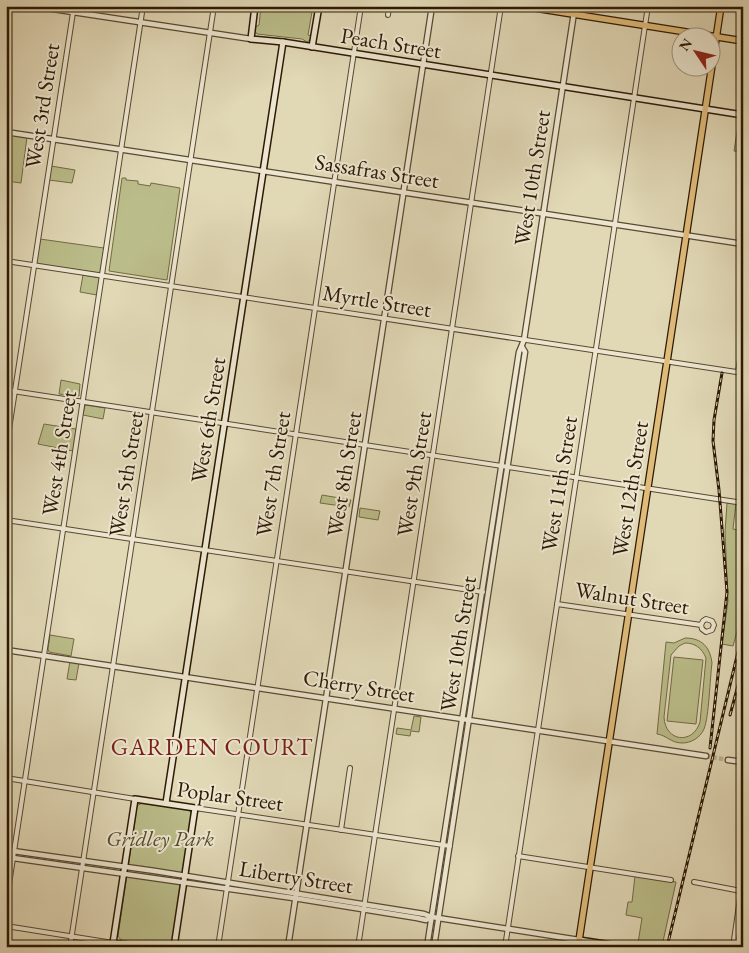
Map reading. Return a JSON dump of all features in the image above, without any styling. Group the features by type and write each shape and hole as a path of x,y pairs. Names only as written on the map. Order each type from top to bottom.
{"main road":[{"path":"251,39 256,6"},
{"path":"312,47 319,6"},
{"path":"522,6 672,30"},
{"name":"West 12th Street","path":"718,28 721,6"},
{"path":"722,38 743,41"},
{"name":"Peach Street","path":"251,39 283,42 743,115"},
{"name":"West 6th Street","path":"166,803 283,42"},
{"name":"West 12th Street","path":"578,947 711,78"},
{"path":"135,799 112,943 140,947"},
{"name":"Poplar Street","path":"135,799 195,808"},
{"path":"174,947 195,808"},
{"name":"Liberty Street","path":"579,940 625,947"}],"street":[{"name":"Peach Street","path":"33,6 251,39"},
{"name":"West 3rd Street","path":"6,448 74,6"},
{"name":"West 4th Street","path":"6,904 143,6"},
{"name":"West 5th Street","path":"70,947 214,6"},
{"name":"West 7th Street","path":"218,947 361,6"},
{"path":"388,15 389,6"},
{"name":"West 8th Street","path":"288,947 432,6"},
{"name":"West 9th Street","path":"358,947 501,6"},
{"name":"West 10th Street","path":"486,592 499,530 519,352 524,340 574,6"},
{"name":"West 11th Street","path":"505,947 648,6"},
{"name":"Sassafras Street","path":"6,132 743,244"},
{"name":"Myrtle Street","path":"6,261 740,373"},
{"path":"740,373 743,340"},
{"path":"6,390 743,503"},
{"name":"West 10th Street","path":"427,947 453,782 466,719 486,592 502,466 514,402"},
{"path":"6,520 486,592"},
{"path":"493,529 499,530"},
{"name":"Walnut Street","path":"557,604 701,625"},
{"name":"Cherry Street","path":"6,650 706,756"},
{"name":"West 10th Street","path":"434,947 459,783 466,719"},
{"path":"728,760 743,762"},
{"path":"341,830 350,768"},
{"name":"Poplar Street","path":"6,778 135,799"},
{"path":"453,782 459,783"},
{"name":"Poplar Street","path":"195,808 450,846"},
{"name":"Liberty Street","path":"6,850 125,867 185,879 364,907 426,920 432,917 579,940"},
{"path":"518,856 671,880"},
{"name":"Liberty Street","path":"6,857 124,874 185,879"},
{"path":"694,882 742,891 733,947"},
{"path":"6,926 112,943"}],"green space":[{"path":"261,6 313,6 308,35 311,36 310,40 307,42 302,39 257,34 255,27 259,25"},
{"path":"739,119 743,119 743,146 741,152 734,151"},
{"path":"10,135 27,137 21,183 6,181 6,157"},
{"path":"51,166 75,170 72,183 49,180"},
{"path":"122,178 138,181 138,184 150,186 151,183 180,188 167,280 109,271"},
{"path":"40,239 104,248 100,273 36,264"},
{"path":"83,275 100,278 97,295 80,292"},
{"path":"61,380 80,384 79,396 59,394"},
{"path":"85,405 105,408 103,419 83,415"},
{"path":"44,424 76,429 73,451 38,444"},
{"path":"322,495 351,500 349,507 320,503"},
{"path":"727,503 736,503 733,529 743,531 741,588 743,610 733,646 722,644 728,601 725,532"},
{"path":"360,508 380,511 378,520 359,517"},
{"path":"50,635 74,639 71,656 49,652"},
{"path":"685,638 691,638 704,644 709,652 712,663 704,729 698,737 685,743 678,743 657,734 666,642 674,643","holes":["685,643 698,647 706,658 700,722 692,734 680,738 669,732 664,717 671,655 679,646"]},
{"path":"674,657 703,660 696,724 667,721"},
{"path":"70,661 79,663 76,680 67,679"},
{"path":"414,716 421,717 419,732 411,731 410,736 396,734 397,728 411,730"},
{"name":"Gridley Park","path":"142,803 189,810 192,815 172,944 168,947 121,940 118,936 137,806"},
{"path":"635,876 676,882 662,946 638,943 642,918 626,915 628,902 632,902"}],"tunnel":[{"path":"706,756 728,760"}],"railway":[{"path":"710,748 727,592 713,441 714,420 722,373"},
{"path":"667,947 743,631"},
{"path":"730,715 743,667"}],"district":[{"name":"GARDEN COURT","path":"212,746"}]}
